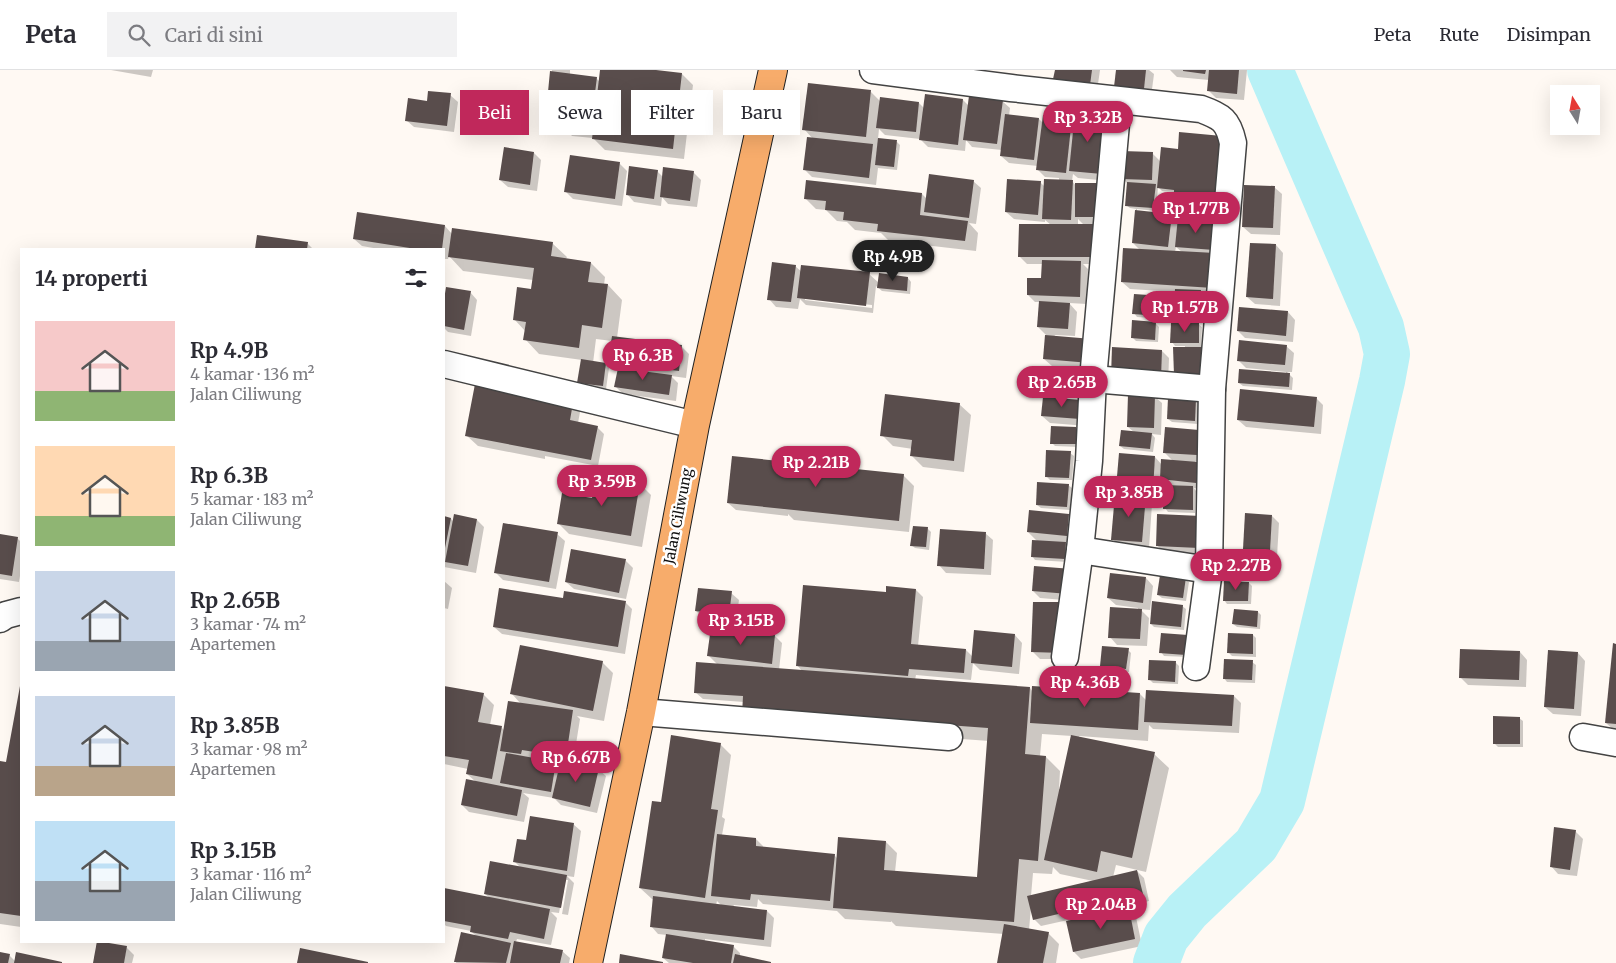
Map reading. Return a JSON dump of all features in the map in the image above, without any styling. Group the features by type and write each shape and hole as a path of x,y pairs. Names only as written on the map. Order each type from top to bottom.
{"main road":[{"name":"Jalan Ciliwung","path":"588,963 641,712 695,425 773,70"}],"street":[{"path":"873,70 1118,101 1201,109 1220,116 1230,128 1233,143 1212,389 1209,570 1196,667"},
{"path":"1065,656 1080,550 1089,461 1093,379 1118,101"},
{"path":"445,364 695,425"},
{"path":"1093,379 1212,389"},
{"path":"1080,550 1209,570"},
{"path":"0,619 6,615 20,611"},
{"path":"641,712 948,737"},
{"path":"1583,737 1616,743"}],"building":[{"path":"600,70 656,70 682,73 680,90 631,90 631,135 675,135 673,149 592,139 592,135 621,135 621,90 598,90"},
{"path":"1055,70 1092,70 1090,85 1053,79"},
{"path":"1116,70 1146,70 1143,98 1113,95"},
{"path":"1183,70 1206,70 1205,74"},
{"path":"1209,70 1239,70 1237,94 1207,91"},
{"path":"550,71 597,77 595,90 548,90"},
{"path":"808,83 871,90 866,137 802,130"},
{"path":"428,91 451,93 447,126 405,121 408,98 427,101"},
{"path":"925,94 963,99 958,145 919,140"},
{"path":"969,96 1003,100 997,144 963,140"},
{"path":"880,97 919,102 916,132 876,128"},
{"path":"1075,112 1108,116 1102,174 1069,171"},
{"path":"1005,114 1039,118 1034,160 1000,156"},
{"path":"1043,115 1072,118 1066,173 1036,170"},
{"path":"1179,132 1222,136 1216,199 1174,195 1174,190 1157,188 1161,147 1178,149"},
{"path":"807,137 873,144 869,178 803,170"},
{"path":"878,138 897,140 894,167 875,165"},
{"path":"504,147 534,152 530,185 499,180"},
{"path":"1122,151 1153,152 1152,180 1121,179"},
{"path":"570,155 620,162 615,199 564,192"},
{"path":"629,166 658,170 654,199 626,195"},
{"path":"663,167 694,171 690,201 660,197"},
{"path":"929,174 974,180 969,218 924,212"},
{"path":"1007,179 1041,181 1038,215 1005,212"},
{"path":"1044,179 1073,180 1071,220 1042,219"},
{"path":"806,180 922,193 920,215 968,221 965,241 877,231 878,224 843,220 844,212 825,210 826,201 804,199"},
{"path":"1127,182 1156,184 1153,208 1125,206"},
{"path":"1075,183 1100,183 1100,217 1075,217"},
{"path":"1244,185 1275,186 1273,228 1242,227"},
{"path":"1135,210 1172,214 1168,247 1132,243"},
{"path":"357,212 445,225 442,248 410,248 353,239"},
{"path":"1178,217 1216,220 1214,250 1175,247"},
{"path":"1019,224 1093,224 1093,257 1018,257"},
{"path":"452,228 553,242 551,256 591,262 588,282 608,284 602,328 582,325 579,348 523,340 526,322 513,320 517,287 531,289 534,268 448,257"},
{"path":"257,235 308,242 307,248 255,248"},
{"path":"1250,243 1276,244 1273,299 1246,297"},
{"path":"1123,248 1215,253 1213,288 1121,282"},
{"path":"1042,260 1081,261 1080,297 1027,295 1027,278 1041,278"},
{"path":"772,262 796,265 791,302 767,300"},
{"path":"801,265 870,272 866,306 797,298"},
{"path":"879,273 908,277 907,291 877,288"},
{"path":"446,287 471,291 464,330 445,326"},
{"path":"1175,289 1201,290 1201,304 1174,303"},
{"path":"1134,294 1163,296 1162,316 1132,314"},
{"path":"1039,301 1070,303 1068,329 1037,327"},
{"path":"1239,307 1288,311 1286,336 1237,331"},
{"path":"1132,320 1156,322 1155,340 1131,338"},
{"path":"1171,323 1199,323 1199,343 1170,343"},
{"path":"1045,335 1092,339 1090,363 1043,359"},
{"path":"612,336 682,345 679,371 608,362"},
{"path":"1239,340 1287,345 1285,365 1237,361"},
{"path":"1112,347 1162,350 1161,378 1111,376"},
{"path":"1173,347 1204,347 1204,374 1174,375"},
{"path":"581,359 606,363 603,386 577,383"},
{"path":"1044,367 1086,371 1084,392 1042,388"},
{"path":"618,368 672,375 669,395 614,387"},
{"path":"1239,369 1290,373 1289,387 1238,383"},
{"path":"475,384 573,403 570,420 598,426 591,460 465,436"},
{"path":"1240,389 1317,397 1314,427 1237,420"},
{"path":"885,394 960,403 954,461 910,456 912,440 880,436"},
{"path":"1128,394 1155,395 1154,428 1127,427"},
{"path":"1043,397 1082,400 1080,419 1041,416"},
{"path":"1168,398 1196,399 1195,421 1167,419"},
{"path":"1051,426 1076,427 1076,444 1050,444"},
{"path":"1165,427 1199,430 1197,455 1163,453"},
{"path":"1121,430 1152,433 1150,449 1119,446"},
{"path":"1046,450 1071,451 1069,478 1045,477"},
{"path":"1119,453 1155,456 1153,490 1116,488"},
{"path":"732,456 904,474 899,521 727,503"},
{"path":"1161,459 1198,462 1196,483 1160,479"},
{"path":"596,475 640,483 631,536 557,524 562,493 592,498"},
{"path":"1037,482 1069,484 1067,507 1036,505"},
{"path":"1164,485 1193,486 1193,510 1163,509"},
{"path":"1115,494 1146,495 1142,542 1111,540"},
{"path":"1029,510 1069,514 1067,536 1027,532"},
{"path":"1245,513 1272,515 1270,551 1243,549"},
{"path":"454,514 477,519 468,566 445,562"},
{"path":"1157,514 1201,516 1199,548 1156,546"},
{"path":"445,516 451,518 445,548"},
{"path":"503,523 558,532 549,582 494,573"},
{"path":"913,526 928,527 926,547 910,546"},
{"path":"940,529 986,532 984,569 937,566"},
{"path":"0,534 18,537 12,576 0,574"},
{"path":"1032,540 1066,542 1065,559 1031,557"},
{"path":"571,549 626,559 619,593 565,582"},
{"path":"1229,556 1255,558 1254,575 1228,573"},
{"path":"1034,566 1072,569 1069,594 1032,591"},
{"path":"1110,573 1146,577 1143,603 1107,598"},
{"path":"1160,575 1186,577 1183,598 1157,595"},
{"path":"1224,581 1249,582 1248,601 1223,601"},
{"path":"803,585 886,592 886,586 916,589 911,644 966,649 964,673 909,669 908,676 796,666"},
{"path":"499,588 563,598 564,591 626,601 618,647 493,627"},
{"path":"698,588 732,591 729,615 695,611"},
{"path":"1152,601 1183,605 1181,627 1150,624"},
{"path":"1033,602 1064,602 1063,653 1031,652"},
{"path":"1110,607 1142,609 1140,639 1108,638"},
{"path":"1234,609 1258,611 1257,627 1232,624"},
{"path":"711,627 775,635 772,664 707,656"},
{"path":"974,630 1015,634 1012,667 971,663"},
{"path":"1161,633 1188,635 1186,655 1159,653"},
{"path":"1228,633 1253,634 1253,654 1227,653"},
{"path":"1613,643 1616,644 1616,724 1605,723"},
{"path":"520,645 603,661 593,711 510,694"},
{"path":"1102,646 1129,648 1126,669 1100,666"},
{"path":"1460,649 1520,651 1519,680 1459,678"},
{"path":"1548,650 1578,652 1574,709 1544,707"},
{"path":"1224,659 1253,660 1252,680 1223,679"},
{"path":"1149,660 1176,661 1175,682 1148,680"},
{"path":"696,662 1030,687 1025,754 1046,756 1038,861 1019,859 1014,922 833,908 838,837 886,841 884,870 977,877 988,728 771,712 742,715 743,696 694,693"},
{"path":"20,686 20,916 0,913 0,761 6,762"},
{"path":"445,686 484,693 478,722 502,726 492,779 466,774 469,760 445,756"},
{"path":"1032,686 1140,693 1138,730 1030,723"},
{"path":"1146,690 1234,695 1232,726 1144,722"},
{"path":"508,701 573,710 566,757 522,750 521,754 500,751"},
{"path":"1493,716 1520,717 1520,744 1493,744"},
{"path":"671,735 721,743 711,809 718,810 705,898 639,888 652,801 661,802"},
{"path":"1071,735 1155,752 1132,858 1101,851 1097,872 1044,860"},
{"path":"506,753 556,762 551,792 500,783"},
{"path":"561,759 599,768 590,807 552,798"},
{"path":"466,779 522,790 517,816 461,805"},
{"path":"530,816 574,823 567,871 513,862 517,839 526,840"},
{"path":"1554,827 1576,830 1570,870 1550,867"},
{"path":"717,834 756,838 756,846 835,854 830,901 751,894 750,900 711,896"},
{"path":"490,861 567,875 561,908 484,894"},
{"path":"1137,870 1143,894 1033,920 1027,896"},
{"path":"445,888 550,909 544,939 510,932 508,939 470,932 471,926 445,921"},
{"path":"653,896 767,910 764,940 650,927"},
{"path":"1129,908 1135,939 1073,952 1066,921"},
{"path":"1004,924 1049,932 1043,963 997,963"},
{"path":"461,932 511,943 506,963 454,962"},
{"path":"666,934 734,945 731,963 693,963 662,958"},
{"path":"514,941 563,950 560,963 510,963"},
{"path":"97,943 127,946 124,963 93,963"},
{"path":"300,948 368,962 368,963 297,963"},
{"path":"0,952 10,954 8,963 0,963"},
{"path":"16,952 62,962 62,963 14,963"},
{"path":"620,954 663,962 663,963 619,963"},
{"path":"735,954 771,962 771,963 733,963"}],"waterway":[{"path":"1156,963 1166,937 1187,911 1256,845 1282,801 1387,354 1381,327 1270,70"}]}
